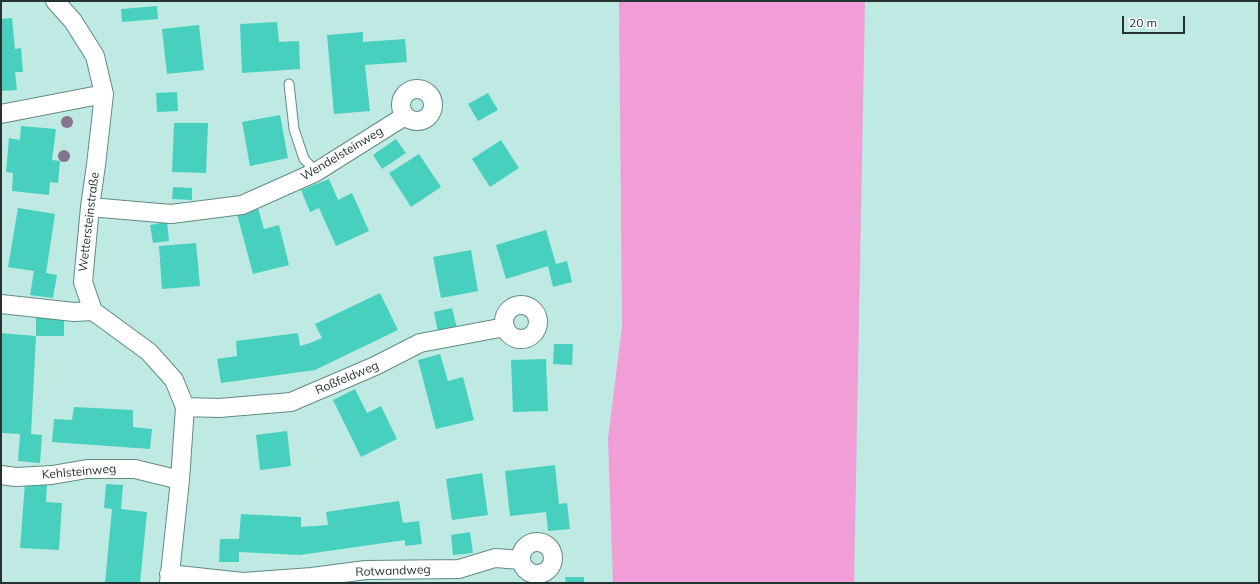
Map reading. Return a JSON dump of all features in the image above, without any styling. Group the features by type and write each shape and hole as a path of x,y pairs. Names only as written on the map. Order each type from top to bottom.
{"street":[{"name":"Wettersteinstraße","path":"55,1 73,21 95,56 104,94 82,282 93,311"},
{"path":"1,114 104,94"},
{"name":"Wendelsteinweg","path":"90,207 170,214 242,205 316,172 406,116"},
{"path":"1,304 74,312 93,311 149,352 174,380 185,407 180,480 169,578"},
{"name":"Roßfeldweg","path":"185,407 219,408 291,402 375,366 420,343 505,327"},
{"name":"Kehlsteinweg","path":"1,475 16,477 44,476 87,469 135,469 180,480"},
{"name":"Rotwandweg","path":"169,578 243,582 312,577 366,570 459,569 495,558 521,560"}],"lane":[{"path":"289,84 294,129 304,159 316,172"}],"shaded area":[{"path":"619,1 865,1 854,583 613,583 608,439 622,327"}],"building":[{"path":"157,6 158,19 122,22 121,9"},
{"path":"12,18 15,49 21,48 23,72 15,72 17,90 1,91 1,19"},
{"path":"277,22 279,42 299,41 300,69 242,73 240,24"},
{"path":"199,25 204,70 167,74 162,29"},
{"path":"363,32 363,42 405,39 407,62 365,65 370,111 334,114 327,35"},
{"path":"177,92 178,111 157,112 156,93"},
{"path":"488,93 498,110 478,121 468,104"},
{"path":"280,115 288,158 250,166 242,122"},
{"path":"174,123 208,123 206,173 172,172"},
{"path":"21,126 56,129 52,160 60,161 58,183 50,182 49,195 12,191 13,173 6,172 9,138 20,140"},
{"path":"396,139 406,153 382,169 373,155"},
{"path":"501,140 519,168 490,187 472,159"},
{"path":"419,154 441,187 411,207 389,173"},
{"path":"329,179 338,200 352,193 369,231 336,246 319,208 310,212 301,190"},
{"path":"173,187 192,188 192,200 172,199"},
{"path":"18,208 55,214 46,273 57,275 53,298 30,295 34,271 8,267"},
{"path":"258,208 264,229 279,225 289,265 253,274 237,214"},
{"path":"167,222 169,241 153,243 150,225"},
{"path":"546,230 556,264 567,261 572,282 553,287 548,266 506,279 496,245"},
{"path":"196,243 200,286 162,289 159,246"},
{"path":"471,250 478,291 441,298 433,257"},
{"path":"380,293 398,330 315,370 221,383 217,359 237,356 236,341 298,333 300,346 310,343 322,338 315,324"},
{"path":"452,308 457,328 438,332 434,312"},
{"path":"36,317 64,317 64,336 36,336"},
{"path":"1,333 36,336 31,434 42,435 40,463 18,461 20,434 1,433"},
{"path":"554,344 573,344 572,365 553,364"},
{"path":"440,354 448,381 463,377 474,420 436,429 418,360"},
{"path":"546,359 548,411 513,412 511,360"},
{"path":"355,389 367,413 381,406 397,439 361,457 333,400"},
{"path":"74,407 133,410 133,427 152,429 150,449 52,442 54,419 72,420"},
{"path":"287,431 291,466 260,470 256,435"},
{"path":"555,465 559,504 567,503 570,529 548,531 546,512 510,516 505,471"},
{"path":"482,473 488,515 452,520 446,479"},
{"path":"25,483 47,484 46,502 62,503 59,550 20,548"},
{"path":"106,484 123,485 121,509 147,512 140,583 105,583 112,509 104,508"},
{"path":"399,501 403,523 419,521 422,544 405,546 405,540 300,555 239,552 239,562 219,562 220,539 239,539 241,514 301,517 301,527 328,525 326,512"},
{"path":"470,532 473,553 453,555 451,535"},
{"path":"565,577 584,577 584,583 566,583"}]}
